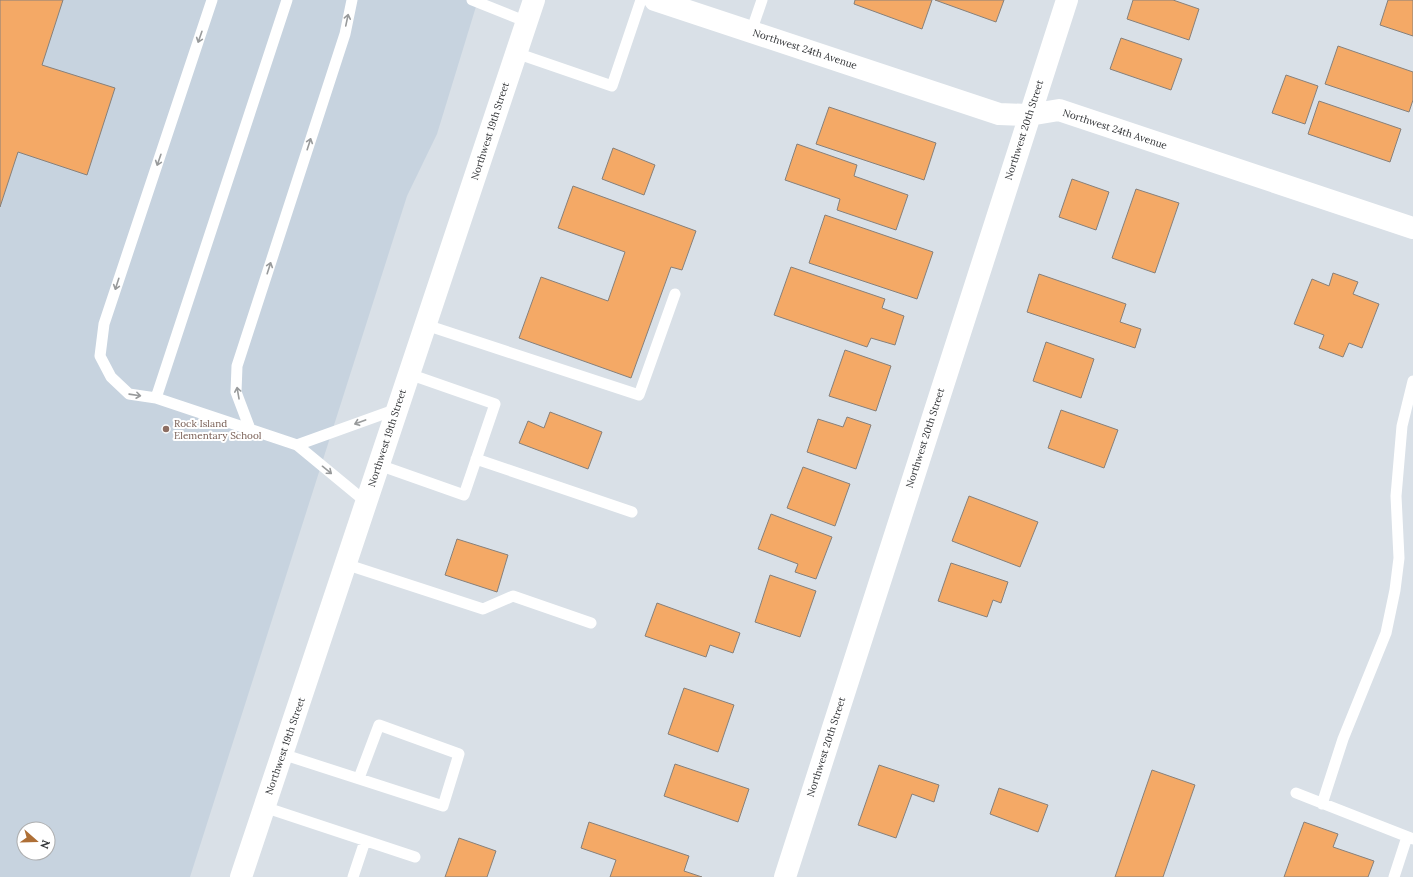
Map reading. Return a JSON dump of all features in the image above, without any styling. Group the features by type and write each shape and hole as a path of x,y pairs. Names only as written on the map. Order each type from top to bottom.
{"street":[{"name":"Northwest 19th Street","path":"241,877 534,0"},
{"name":"Northwest 24th Avenue","path":"655,0 680,4 751,32 999,114 1029,114 1059,110 1413,228"},
{"name":"Northwest 20th Street","path":"785,877 1029,114 1067,0"}],"lane":[{"path":"212,0 104,324 100,356 111,377 128,394 156,398 297,445 366,502"},
{"path":"156,398 288,0"},
{"path":"250,429 236,392 237,366 345,34 352,0"},
{"path":"472,0 527,22"},
{"path":"516,54 612,86 641,0"},
{"path":"751,32 762,0"},
{"path":"426,325 639,395 675,294"},
{"path":"379,465 464,495 495,404 409,374"},
{"path":"1322,804 1343,739 1386,633 1395,590 1399,558 1396,496 1402,426 1413,381"},
{"path":"297,445 397,409"},
{"path":"476,459 632,512"},
{"path":"345,564 483,609 513,596 591,623"},
{"path":"282,754 443,806 459,754 379,725 359,778"},
{"path":"1296,794 1410,838 1394,877"},
{"path":"264,807 415,857"},
{"path":"353,877 365,841"}],"shaded area":[{"name":"Rock Island Elementary School","path":"0,0 478,0 437,134 407,196 190,877 0,877"}],"building":[{"path":"0,0 63,0 42,65 115,88 87,175 18,152 0,207"},
{"path":"855,0 932,0 922,29 854,4"},
{"path":"935,0 1004,0 996,22"},
{"path":"1133,0 1173,0 1199,9 1189,40 1127,19"},
{"path":"1388,0 1413,0 1413,36 1380,25"},
{"path":"1121,38 1182,59 1171,90 1110,69"},
{"path":"1338,46 1413,72 1413,100 1409,112 1325,84"},
{"path":"1286,75 1318,86 1305,124 1272,113"},
{"path":"1319,101 1401,129 1390,162 1308,134"},
{"path":"829,107 936,143 924,180 816,144"},
{"path":"797,144 857,165 854,176 908,195 896,230 837,210 840,199 785,180"},
{"path":"613,148 655,165 644,195 602,179"},
{"path":"1072,179 1109,192 1096,230 1059,217"},
{"path":"573,186 696,231 682,270 671,267 631,378 519,338 541,277 608,301 625,252 558,228"},
{"path":"1136,189 1179,203 1155,273 1112,258"},
{"path":"825,215 933,252 917,299 809,263"},
{"path":"791,267 885,299 882,308 904,316 895,345 871,338 867,347 774,315"},
{"path":"1333,273 1358,282 1353,294 1379,304 1362,348 1349,343 1343,357 1319,348 1324,335 1294,324 1312,279 1329,286"},
{"path":"1039,274 1126,304 1120,322 1141,329 1135,348 1027,312"},
{"path":"1046,342 1094,359 1081,398 1033,381"},
{"path":"845,350 891,366 876,411 829,396"},
{"path":"1061,410 1118,430 1104,468 1048,448"},
{"path":"550,412 602,432 588,469 519,443 528,421 544,428"},
{"path":"847,417 871,425 856,469 807,452 818,419 843,427"},
{"path":"803,467 850,484 835,526 787,508"},
{"path":"969,496 1038,522 1020,567 952,541"},
{"path":"771,514 832,537 816,579 795,572 798,564 758,549"},
{"path":"457,539 508,555 497,592 445,575"},
{"path":"951,563 1008,582 1001,603 993,600 987,617 938,601"},
{"path":"770,575 816,591 800,637 755,622"},
{"path":"657,603 740,633 733,653 710,645 706,657 645,636"},
{"path":"684,688 734,705 718,752 668,734"},
{"path":"675,764 749,789 738,822 664,796"},
{"path":"879,765 939,785 934,802 912,794 896,838 858,825"},
{"path":"1152,770 1195,785 1163,877 1115,877"},
{"path":"999,788 1048,805 1038,832 990,814"},
{"path":"589,822 689,856 684,871 702,877 610,877 616,860 581,848"},
{"path":"1304,822 1338,834 1333,847 1374,861 1368,877 1284,877"},
{"path":"459,838 496,851 487,877 445,877"}],"place":[{"name":"Rock Island Elementary School","path":"166,429"}]}
